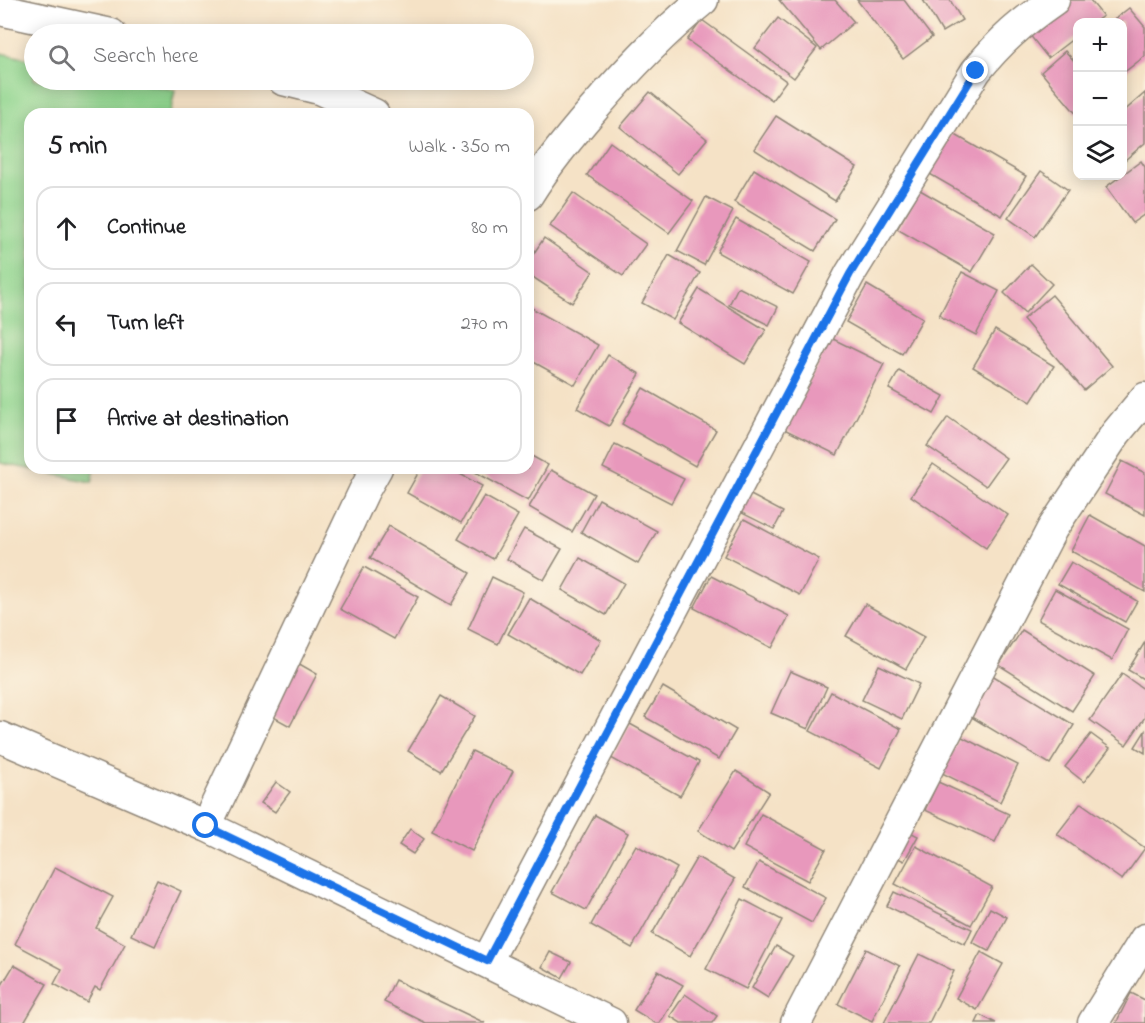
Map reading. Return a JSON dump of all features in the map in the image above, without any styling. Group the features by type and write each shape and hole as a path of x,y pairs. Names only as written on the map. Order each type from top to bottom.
{"street":[{"path":"534,185 546,166 618,81 669,27 703,0"},
{"path":"487,961 850,274 976,71 997,45 1025,20 1054,0"},
{"path":"0,10 65,24"},
{"path":"321,90 361,108"},
{"path":"796,1023 1052,529 1116,433 1145,398"},
{"path":"206,826 374,474"},
{"path":"0,736 206,826 611,1023"},
{"path":"1093,1023 1145,939"}],"green space":[{"path":"0,53 24,58 24,90 175,90 171,108 24,108 24,468 0,463"},
{"path":"53,474 94,474 92,482"}],"building":[{"path":"779,0 835,0 854,22 821,50"},
{"path":"857,0 904,0 932,37 903,59"},
{"path":"923,0 950,0 962,20 942,32"},
{"path":"1063,0 1090,0 1103,16 1073,18 1073,39 1048,58 1025,29"},
{"path":"1129,8 1145,27 1145,56 1127,70 1127,18 1116,18"},
{"path":"778,18 817,48 794,78 755,48"},
{"path":"702,20 786,81 772,100 687,40"},
{"path":"1065,51 1073,60 1073,110 1041,72"},
{"path":"650,92 707,139 678,174 620,127"},
{"path":"1145,93 1145,143 1127,158 1127,126 1127,109"},
{"path":"776,116 857,167 835,201 754,149"},
{"path":"952,133 1026,176 1002,216 928,173"},
{"path":"610,142 693,201 669,233 587,175"},
{"path":"1141,161 1145,167 1145,214 1132,223 1106,187 1115,180 1127,180 1127,171"},
{"path":"754,169 835,219 815,251 734,202"},
{"path":"1041,171 1068,190 1035,237 1008,218"},
{"path":"920,190 995,233 972,272 897,229"},
{"path":"573,193 646,244 623,276 550,226"},
{"path":"706,197 733,211 704,265 677,251"},
{"path":"736,219 811,262 793,294 717,252"},
{"path":"544,238 593,272 572,303 534,278 534,253"},
{"path":"669,255 700,273 673,320 642,303"},
{"path":"1031,264 1052,284 1025,313 1004,293"},
{"path":"962,272 999,291 976,335 939,316"},
{"path":"867,285 923,318 902,354 846,322"},
{"path":"738,287 778,307 769,325 729,305"},
{"path":"699,289 766,330 745,364 678,323"},
{"path":"1052,295 1112,366 1084,390 1023,319"},
{"path":"534,309 598,345 575,385 534,362"},
{"path":"995,330 1054,366 1031,402 973,367"},
{"path":"831,338 884,364 837,455 784,429"},
{"path":"608,355 640,374 609,426 577,408"},
{"path":"899,371 944,396 934,414 889,389"},
{"path":"643,388 716,430 695,466 622,424"},
{"path":"948,417 1006,458 986,486 927,446"},
{"path":"615,444 684,479 671,503 603,468"},
{"path":"534,457 548,465 528,501 479,474 534,474"},
{"path":"1122,461 1145,473 1145,515 1105,494"},
{"path":"933,464 1008,515 986,548 911,496"},
{"path":"551,470 594,494 572,532 529,507"},
{"path":"418,474 460,474 482,486 461,523 407,493"},
{"path":"743,491 783,512 774,529 734,509"},
{"path":"484,496 518,515 493,559 458,539"},
{"path":"599,499 657,531 638,564 581,532"},
{"path":"1090,515 1145,546 1145,592 1071,551"},
{"path":"744,519 819,559 800,595 724,556"},
{"path":"389,526 470,573 451,605 370,558"},
{"path":"524,529 562,549 544,580 507,559"},
{"path":"580,558 624,583 606,615 562,590"},
{"path":"1071,562 1137,601 1125,622 1058,584"},
{"path":"364,567 418,597 394,639 340,609"},
{"path":"711,576 789,616 772,648 694,608"},
{"path":"492,577 523,592 498,644 468,629"},
{"path":"1055,589 1128,629 1112,660 1038,620"},
{"path":"529,598 601,640 580,675 508,634"},
{"path":"865,604 924,637 906,669 846,636"},
{"path":"1022,630 1095,676 1072,711 999,665"},
{"path":"1145,642 1145,680 1128,670"},
{"path":"296,662 317,674 290,726 268,714"},
{"path":"879,665 919,684 902,719 862,700"},
{"path":"790,671 827,687 808,729 771,713"},
{"path":"1122,674 1145,690 1145,717 1126,745 1090,720"},
{"path":"992,675 1074,725 1050,764 968,715"},
{"path":"663,687 736,730 719,759 645,717"},
{"path":"831,692 901,729 881,768 810,731"},
{"path":"441,696 475,716 441,771 408,751"},
{"path":"630,724 699,762 680,796 611,758"},
{"path":"1145,731 1145,753 1135,747"},
{"path":"1091,734 1110,748 1084,782 1065,767"},
{"path":"960,736 1018,765 1000,802 942,773"},
{"path":"472,751 513,771 472,851 432,831"},
{"path":"736,771 769,792 731,852 698,831"},
{"path":"276,782 290,792 275,812 261,803"},
{"path":"938,782 1009,814 995,842 925,810"},
{"path":"1081,803 1145,848 1122,880 1057,834"},
{"path":"761,814 826,849 808,881 744,847"},
{"path":"595,815 628,833 586,910 552,892"},
{"path":"900,827 918,836 904,861 886,852"},
{"path":"410,829 424,839 413,854 399,845"},
{"path":"636,845 677,868 632,948 591,925"},
{"path":"916,846 992,887 971,925 895,884"},
{"path":"697,857 735,879 690,956 652,934"},
{"path":"759,862 826,898 812,923 745,887"},
{"path":"55,867 113,897 96,928 125,944 100,990 95,987 87,1002 54,984 62,969 15,944"},
{"path":"157,880 181,891 155,946 131,935"},
{"path":"894,892 972,929 965,944 887,906"},
{"path":"742,899 782,920 746,989 706,969"},
{"path":"990,908 1007,917 989,951 972,942"},
{"path":"776,946 793,956 768,998 752,988"},
{"path":"866,949 900,966 872,1021 838,1004"},
{"path":"550,952 571,962 562,978 542,967"},
{"path":"981,952 1003,964 977,1010 956,998"},
{"path":"919,954 954,971 929,1023 884,1023"},
{"path":"14,965 47,984 24,1023 0,1023 0,988"},
{"path":"658,971 683,985 660,1023 655,1023 634,1010"},
{"path":"395,980 485,1023 426,1023 384,1002"},
{"path":"1131,993 1145,1000 1145,1023 1116,1023"},
{"path":"685,994 717,1016 712,1023 681,1023 670,1016"},
{"path":"980,1015 996,1023 976,1023"}],"route":[{"path":"206,826 487,961 850,274 976,71"}]}
